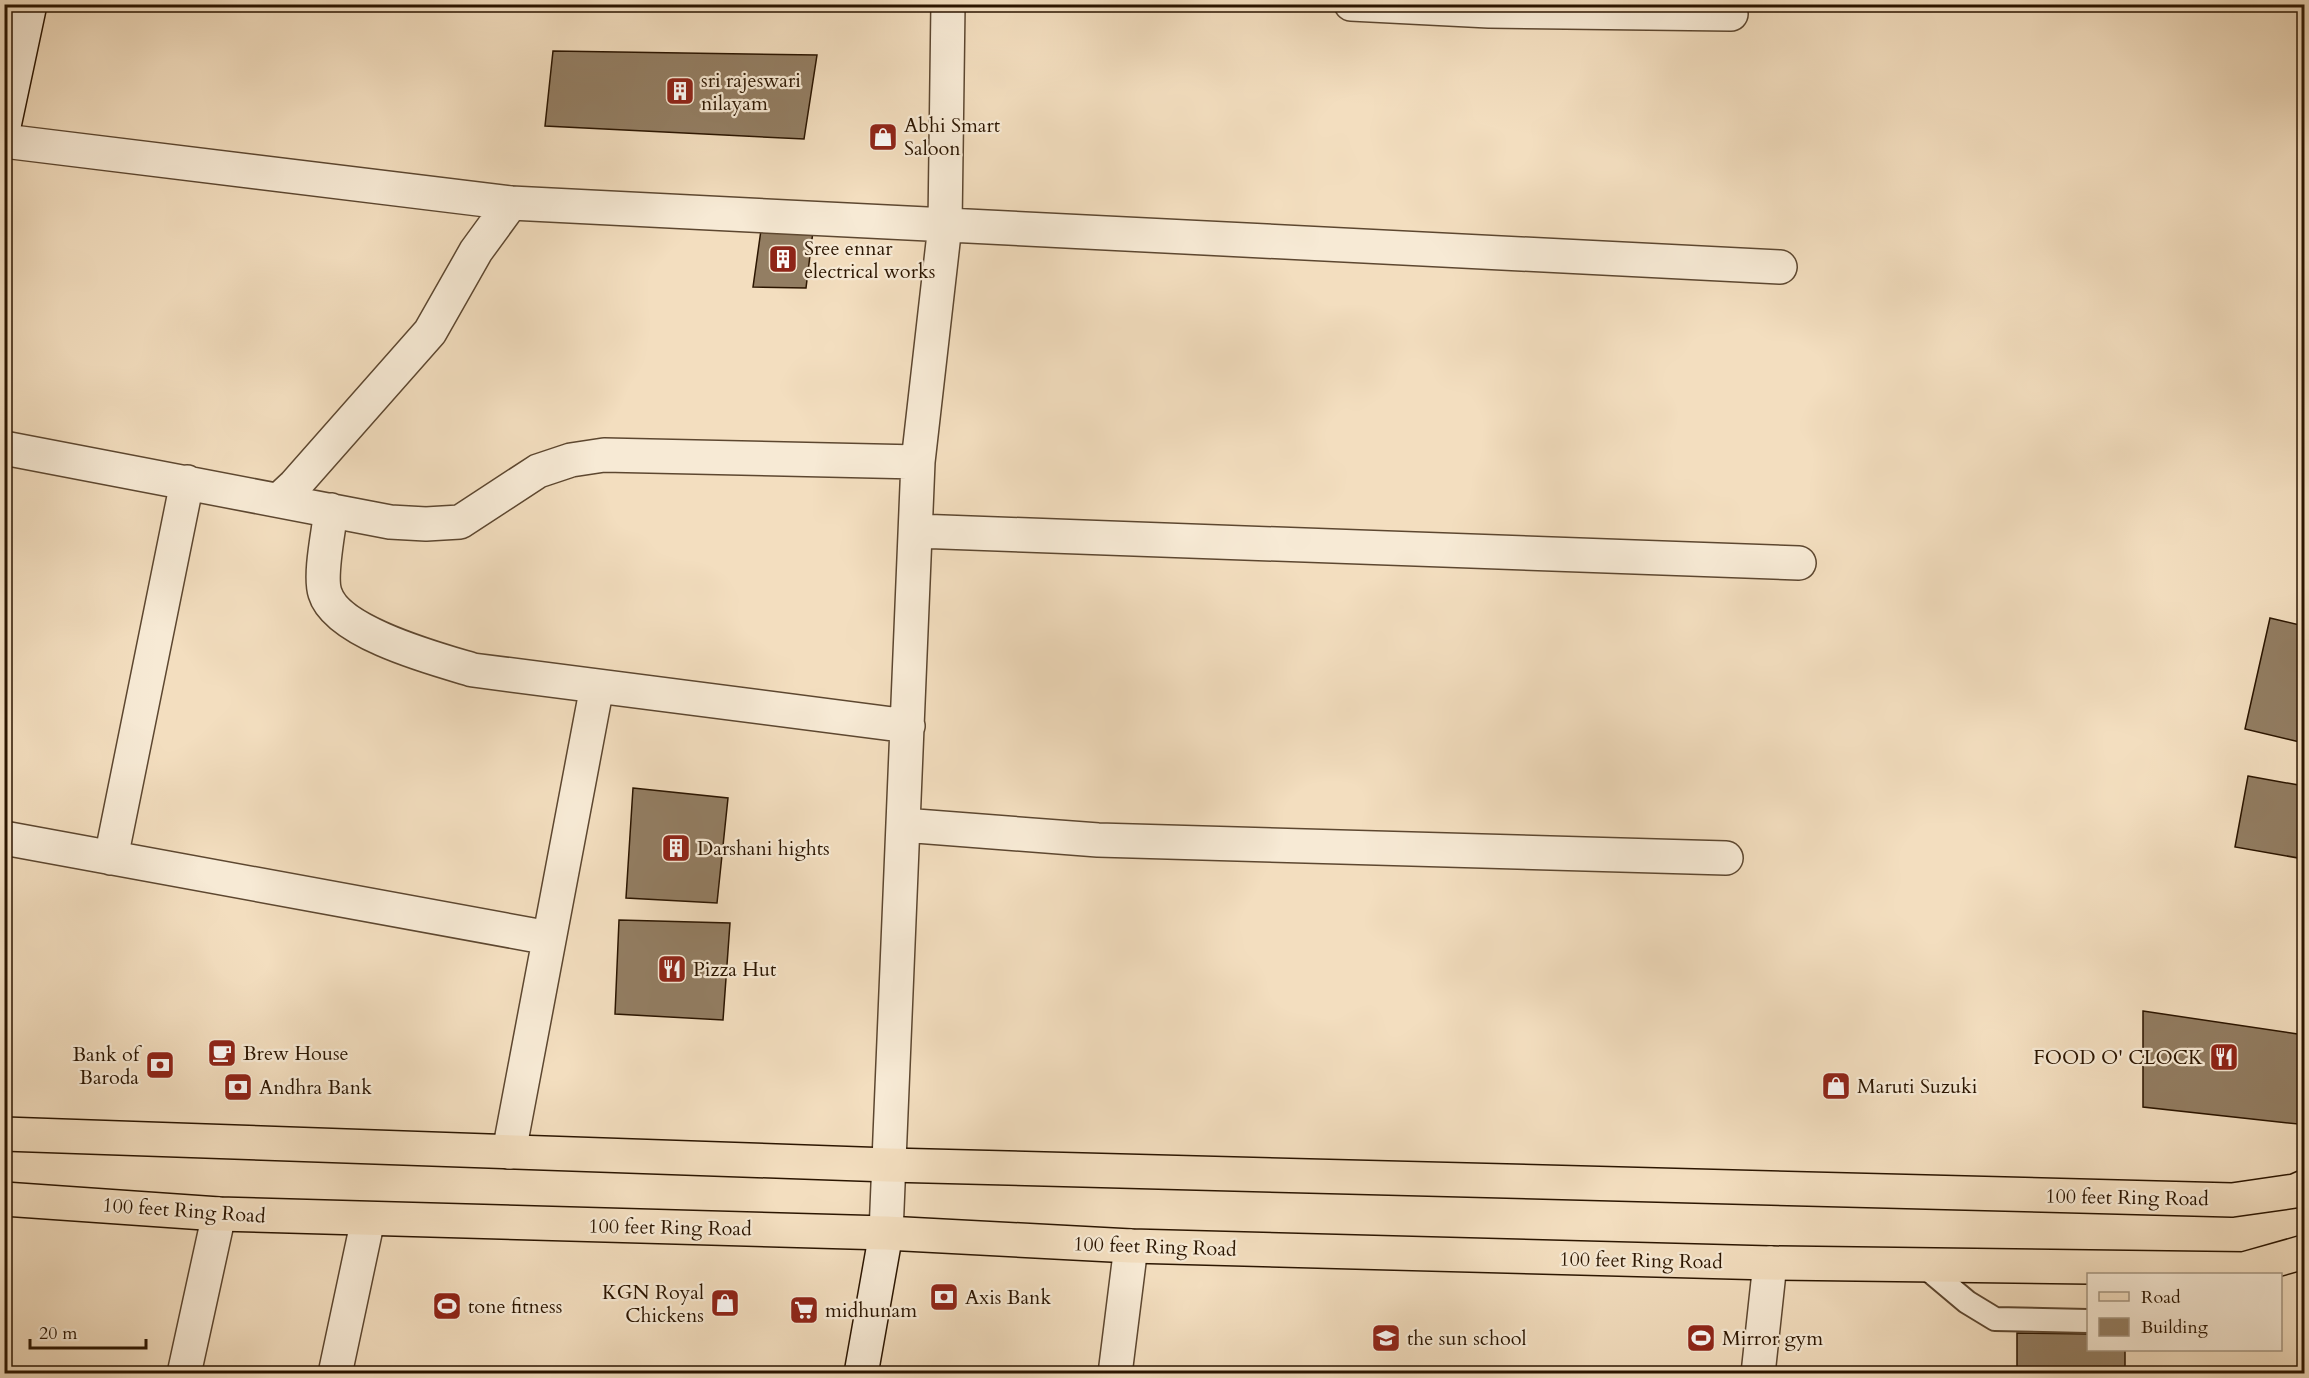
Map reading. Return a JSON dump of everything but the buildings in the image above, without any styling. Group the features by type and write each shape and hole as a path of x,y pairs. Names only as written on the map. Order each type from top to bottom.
{"main road":[{"name":"100 feet Ring Road","path":"4,1134 889,1165 2232,1200 2295,1191 2304,1186"},
{"name":"100 feet Ring Road","path":"4,1199 219,1214 886,1233 1131,1246 1770,1263 2178,1271 2244,1269 2304,1252"}],"street":[{"path":"4,126 30,4"},
{"path":"861,1374 886,1233 918,462 945,225 948,4"},
{"path":"1351,4 1731,14"},
{"path":"4,141 511,203 1780,267"},
{"path":"279,500 295,485 430,332 476,251 511,203"},
{"path":"4,448 390,522 426,524 460,522 538,471 572,460 604,455 918,462"},
{"path":"111,858 187,482"},
{"path":"331,510 323,577 324,591 330,605 350,623 420,655 473,670 908,726"},
{"path":"916,531 1799,562"},
{"path":"509,1152 597,686"},
{"path":"903,825 1098,840 1726,858"},
{"path":"4,838 549,938"},
{"path":"184,1374 219,1214"},
{"path":"336,1374 368,1219"},
{"path":"1115,1374 1131,1246"},
{"path":"1758,1374 1770,1263"}],"lane":[{"path":"1923,1265 1967,1302 1995,1319 2087,1321"}],"place":[{"name":"sri rajeswari nilayam","path":"680,91"},
{"name":"Abhi Smart Saloon","path":"883,137"},
{"name":"Sree ennar electrical works","path":"783,259"},
{"name":"Darshani hights","path":"676,848"},
{"name":"Pizza Hut","path":"672,969"},
{"name":"Brew House","path":"222,1053"},
{"name":"FOOD O' CLOCK","path":"2224,1057"},
{"name":"Bank of Baroda","path":"160,1065"},
{"name":"Maruti Suzuki","path":"1836,1086"},
{"name":"Andhra Bank","path":"238,1087"},
{"name":"Axis Bank","path":"944,1297"},
{"name":"KGN Royal Chickens","path":"725,1303"},
{"name":"tone fitness","path":"447,1306"},
{"name":"midhunam","path":"804,1310"},
{"name":"the sun school","path":"1386,1338"},
{"name":"Mirror gym","path":"1701,1338"}]}
